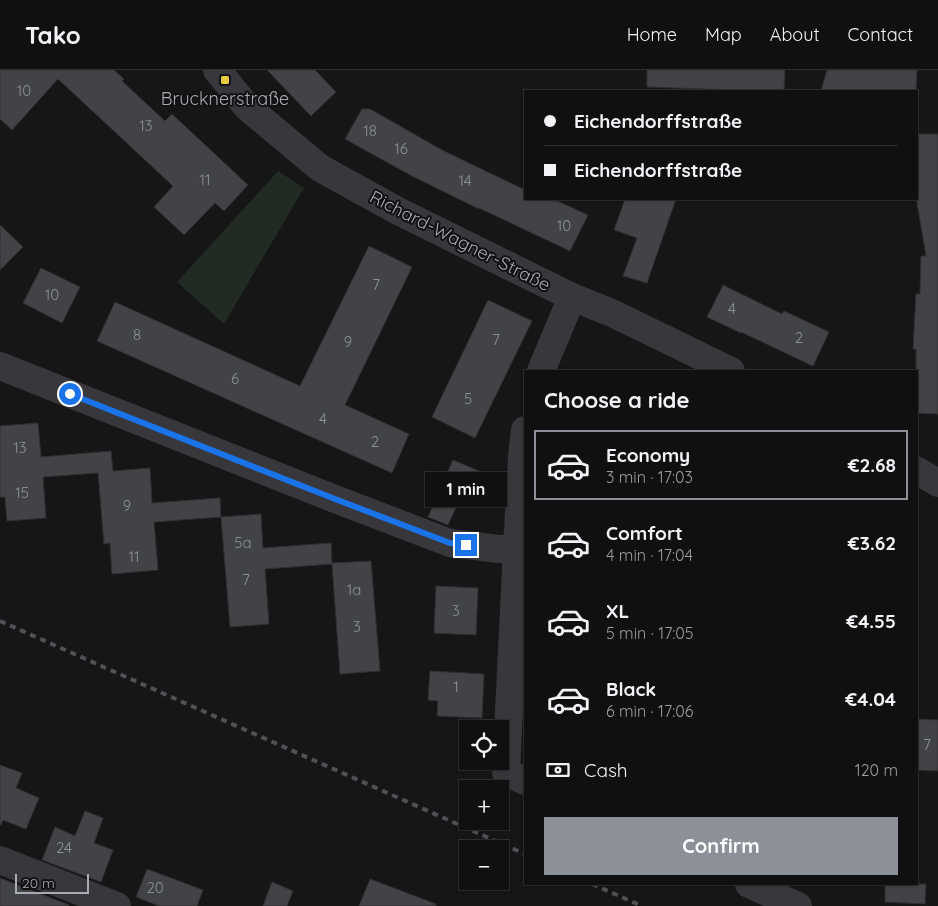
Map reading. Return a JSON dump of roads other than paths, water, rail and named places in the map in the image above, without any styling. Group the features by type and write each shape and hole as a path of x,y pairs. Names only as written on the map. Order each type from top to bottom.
{"street":[{"name":"Richard-Wagner-Straße","path":"217,70 247,107 320,168 398,210 572,297 612,313 729,370"},
{"path":"541,370 572,297"},
{"path":"0,366 326,496 450,543 499,549 517,549"},
{"path":"515,777 517,549 524,439"},
{"path":"918,471 938,483"},
{"path":"0,860 117,906"},
{"path":"752,885 798,906"}],"railway":[{"path":"0,621 524,854"},
{"path":"594,885 642,906"}],"place":[{"name":"Brucknerstraße","path":"225,80"}]}
